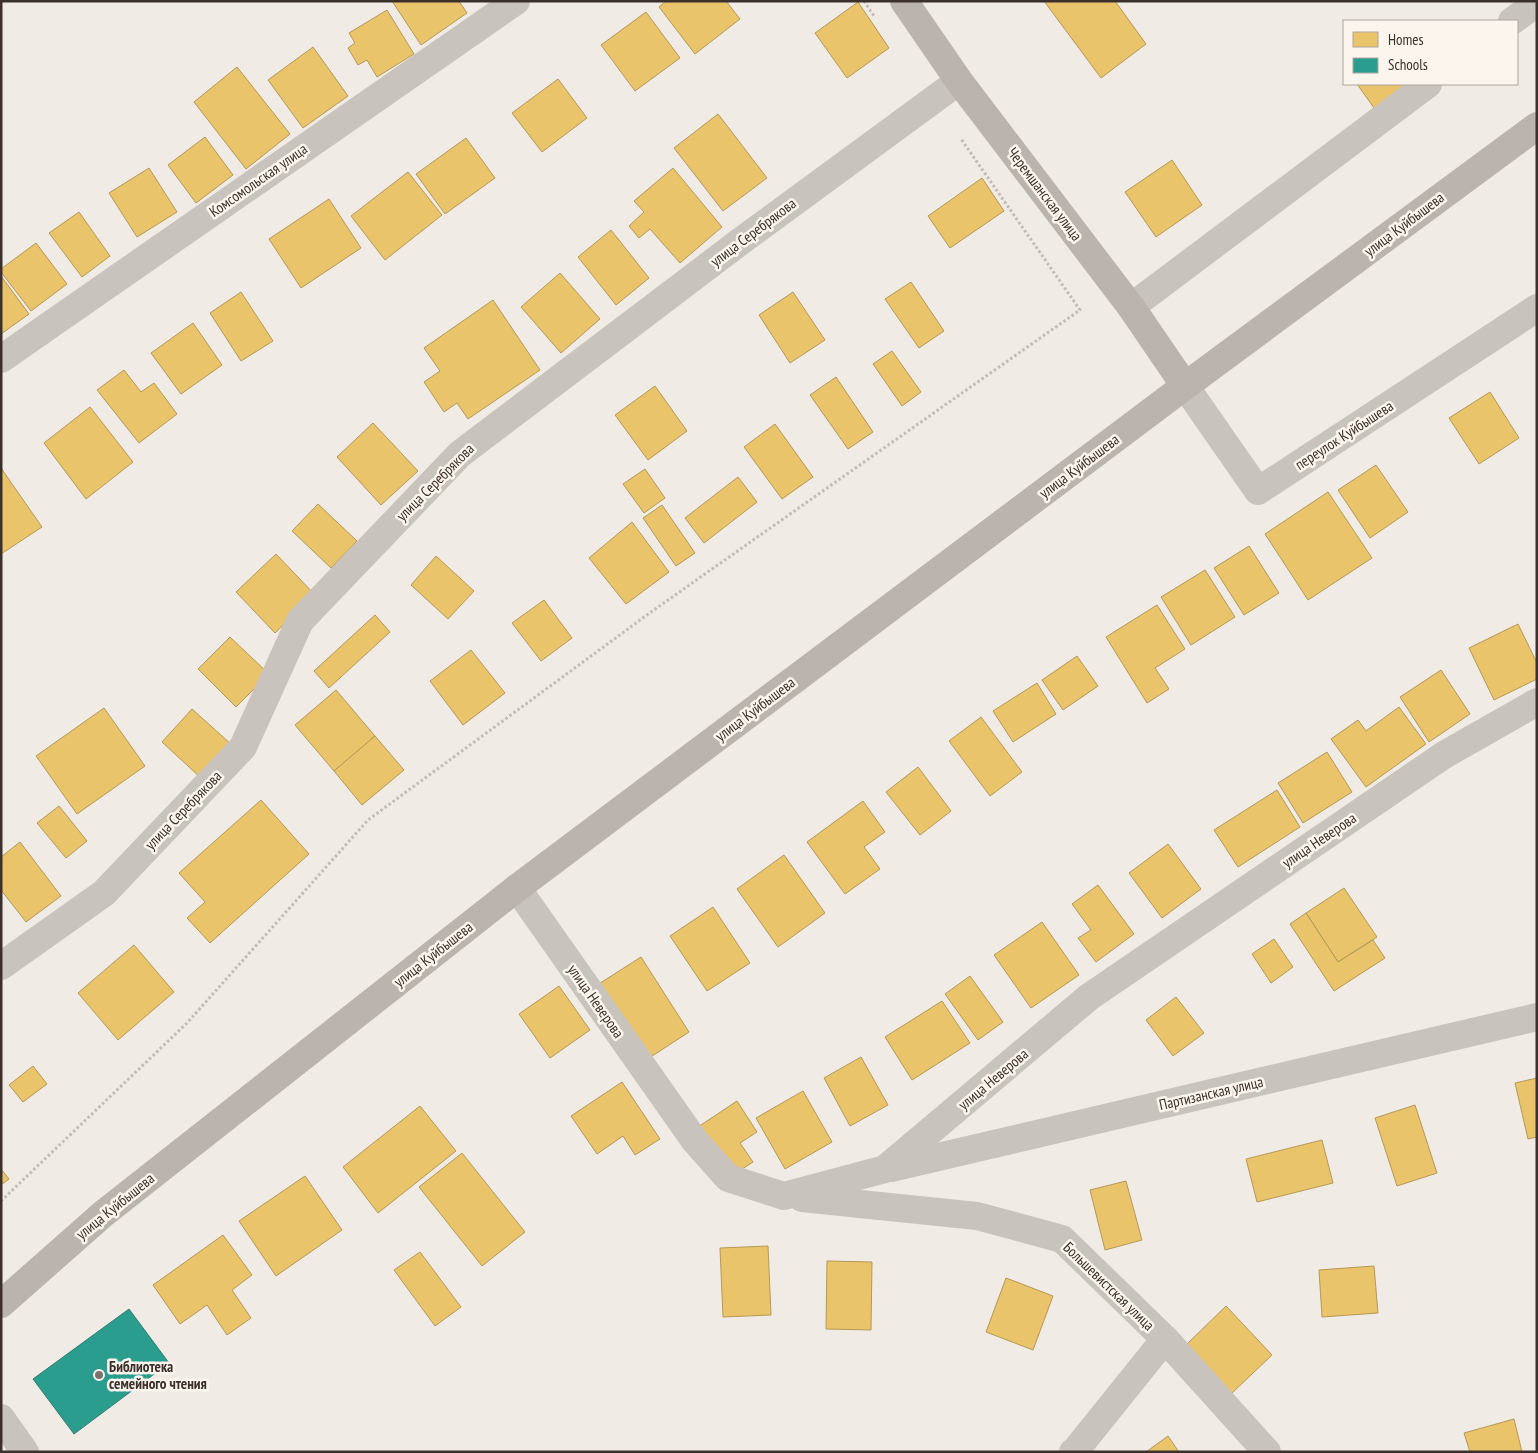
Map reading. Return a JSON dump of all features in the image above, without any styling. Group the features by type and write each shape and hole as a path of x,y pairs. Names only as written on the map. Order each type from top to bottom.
{"main road":[{"name":"Черемшанская улица","path":"904,1 959,81 1130,307 1185,386"},
{"name":"улица Куйбышева","path":"1,1304 103,1214 517,888 1185,386 1531,130"}],"street":[{"name":"Комсомольская улица","path":"1,359 516,1"},
{"path":"1513,20 1537,3"},
{"name":"улица Серебрякова","path":"1,966 104,893 243,748 300,621 460,454 741,241 959,81"},
{"path":"1130,307 1427,85"},
{"name":"переулок Куйбышева","path":"1185,386 1258,491 1537,308"},
{"name":"улица Неверова","path":"517,888 695,1141 728,1178 784,1196 885,1169 1089,997 1444,755 1537,702"},
{"name":"Партизанская улица","path":"885,1169 1537,1016"},
{"name":"Большевистская улица","path":"784,1196 977,1216 1062,1239 1165,1339 1267,1452"},
{"path":"1073,1452 1165,1339"},
{"path":"1,1418 25,1452"}],"path":[{"path":"864,1 875,16"},
{"path":"1,1201 187,1023 368,820 651,612 1080,310 934,100"}],"building: Homes":[{"path":"392,1 459,1 467,13 421,45"},
{"path":"666,1 726,1 740,19 695,54 659,7"},
{"path":"1044,1 1115,1 1146,44 1101,78"},
{"path":"858,2 889,48 847,78 815,33"},
{"path":"387,10 414,54 377,77 367,60 358,65 348,48 355,43 349,33"},
{"path":"646,12 680,58 635,91 601,45"},
{"path":"313,47 348,96 303,128 268,80"},
{"path":"237,67 290,134 246,169 194,102"},
{"path":"558,79 587,118 542,152 512,113"},
{"path":"1358,85 1411,85 1379,115"},
{"path":"718,114 767,178 723,211 674,148"},
{"path":"205,137 233,175 196,203 168,165"},
{"path":"466,138 495,178 445,214 416,174"},
{"path":"1172,160 1202,205 1156,237 1125,192"},
{"path":"149,168 177,212 137,237 109,193"},
{"path":"673,168 722,227 680,263 650,229 639,238 629,226 644,212 634,201"},
{"path":"408,172 442,215 385,260 351,216"},
{"path":"982,178 1004,211 950,248 928,216"},
{"path":"329,199 361,248 301,288 269,239"},
{"path":"79,212 110,256 82,277 49,233"},
{"path":"611,230 649,278 616,305 578,257"},
{"path":"36,243 67,284 31,311 1,272 1,269"},
{"path":"560,273 600,319 561,353 521,307"},
{"path":"1,276 29,314 1,334"},
{"path":"911,282 944,331 919,348 885,299"},
{"path":"241,292 273,341 241,361 210,313"},
{"path":"793,292 825,340 790,363 759,315"},
{"path":"493,300 540,370 468,419 457,403 444,412 424,382 440,371 424,348"},
{"path":"193,323 222,365 181,394 151,353"},
{"path":"892,351 921,392 902,406 873,364"},
{"path":"124,370 141,392 154,383 177,414 139,443 97,390"},
{"path":"836,377 873,432 848,449 810,395"},
{"path":"655,386 687,431 648,460 615,415"},
{"path":"1490,392 1519,438 1479,464 1449,418"},
{"path":"90,407 133,462 86,499 44,443"},
{"path":"373,423 418,471 381,505 337,457"},
{"path":"775,424 813,477 782,499 744,447"},
{"path":"1376,465 1408,512 1370,538 1338,490"},
{"path":"1,468 42,527 1,554"},
{"path":"645,469 665,498 644,513 623,484"},
{"path":"738,477 757,502 704,543 685,518"},
{"path":"1328,492 1372,558 1308,600 1265,534"},
{"path":"318,504 357,541 331,568 292,531"},
{"path":"662,505 695,553 676,566 643,518"},
{"path":"632,522 669,572 626,604 589,558"},
{"path":"1249,546 1279,593 1244,615 1214,568"},
{"path":"276,554 315,595 275,633 236,592"},
{"path":"436,556 474,591 448,619 411,585"},
{"path":"1205,570 1235,617 1191,645 1161,597"},
{"path":"544,600 572,638 541,661 512,623"},
{"path":"1157,605 1185,649 1155,668 1169,689 1147,703 1106,637"},
{"path":"375,615 390,632 329,688 314,671"},
{"path":"1518,624 1537,663 1537,679 1494,700 1469,648"},
{"path":"230,637 269,674 236,707 198,669"},
{"path":"471,650 505,693 463,725 430,681"},
{"path":"1077,656 1098,686 1063,710 1042,680"},
{"path":"1441,670 1470,714 1429,742 1400,697"},
{"path":"1037,683 1056,714 1013,742 993,711"},
{"path":"336,690 375,736 334,771 295,725"},
{"path":"1399,707 1426,744 1366,787 1331,739 1358,720 1366,731"},
{"path":"104,708 145,766 77,814 36,756"},
{"path":"192,709 232,745 202,779 162,742"},
{"path":"981,717 1022,772 990,796 949,741"},
{"path":"375,736 404,770 362,805 334,771"},
{"path":"1327,752 1352,792 1303,823 1278,783"},
{"path":"918,767 951,811 920,835 886,792"},
{"path":"1277,790 1300,827 1238,867 1214,830"},
{"path":"261,800 309,854 210,943 187,918 205,902 179,873"},
{"path":"863,801 885,832 864,847 880,869 845,894 807,842"},
{"path":"59,806 87,841 66,858 37,823"},
{"path":"20,842 61,896 26,922 1,890 1,857"},
{"path":"1168,844 1201,889 1162,918 1129,873"},
{"path":"784,855 825,913 778,947 737,889"},
{"path":"1098,885 1134,934 1096,962 1078,938 1091,930 1072,904"},
{"path":"1344,888 1377,937 1338,962 1306,913"},
{"path":"713,907 750,963 707,991 670,936"},
{"path":"1306,913 1338,962 1373,940 1385,958 1334,991 1290,924"},
{"path":"1042,922 1079,975 1031,1008 994,955"},
{"path":"1274,939 1293,967 1271,983 1252,954"},
{"path":"134,945 174,992 118,1040 78,993"},
{"path":"641,957 689,1032 643,1062 594,987"},
{"path":"970,976 1003,1022 978,1040 945,994"},
{"path":"559,986 590,1030 550,1058 519,1014"},
{"path":"1176,997 1204,1033 1173,1056 1146,1020"},
{"path":"942,1001 970,1043 912,1080 885,1037"},
{"path":"861,1057 888,1105 850,1126 824,1078"},
{"path":"33,1066 47,1084 23,1102 9,1085"},
{"path":"1537,1078 1537,1137 1528,1139 1515,1083"},
{"path":"622,1082 660,1139 635,1155 623,1136 597,1154 571,1116"},
{"path":"803,1091 832,1142 785,1169 756,1118"},
{"path":"737,1101 757,1132 740,1143 753,1162 730,1177 698,1127"},
{"path":"1415,1105 1437,1173 1397,1186 1375,1118"},
{"path":"420,1106 456,1151 378,1213 343,1167"},
{"path":"1322,1140 1333,1183 1257,1202 1246,1159"},
{"path":"462,1153 525,1232 482,1266 419,1187"},
{"path":"1,1169 9,1179 1,1185"},
{"path":"305,1176 342,1230 276,1276 239,1221"},
{"path":"1126,1181 1142,1240 1105,1250 1090,1190"},
{"path":"223,1235 252,1275 232,1290 251,1318 227,1335 207,1305 180,1324 153,1285"},
{"path":"768,1246 771,1315 723,1317 720,1248"},
{"path":"420,1252 461,1307 435,1326 394,1270"},
{"path":"827,1261 872,1262 871,1330 826,1329"},
{"path":"1374,1266 1378,1313 1322,1317 1319,1270"},
{"path":"1006,1278 1053,1296 1033,1350 986,1332"},
{"path":"1226,1306 1272,1355 1231,1394 1186,1345"},
{"path":"1514,1419 1522,1452 1470,1452 1464,1433"},
{"path":"1168,1436 1179,1452 1146,1452"}],"building: Schools":[{"path":"129,1309 169,1363 74,1434 33,1379"}],"place":[{"name":"Библиотека семейного чтения","path":"99,1375"}]}
